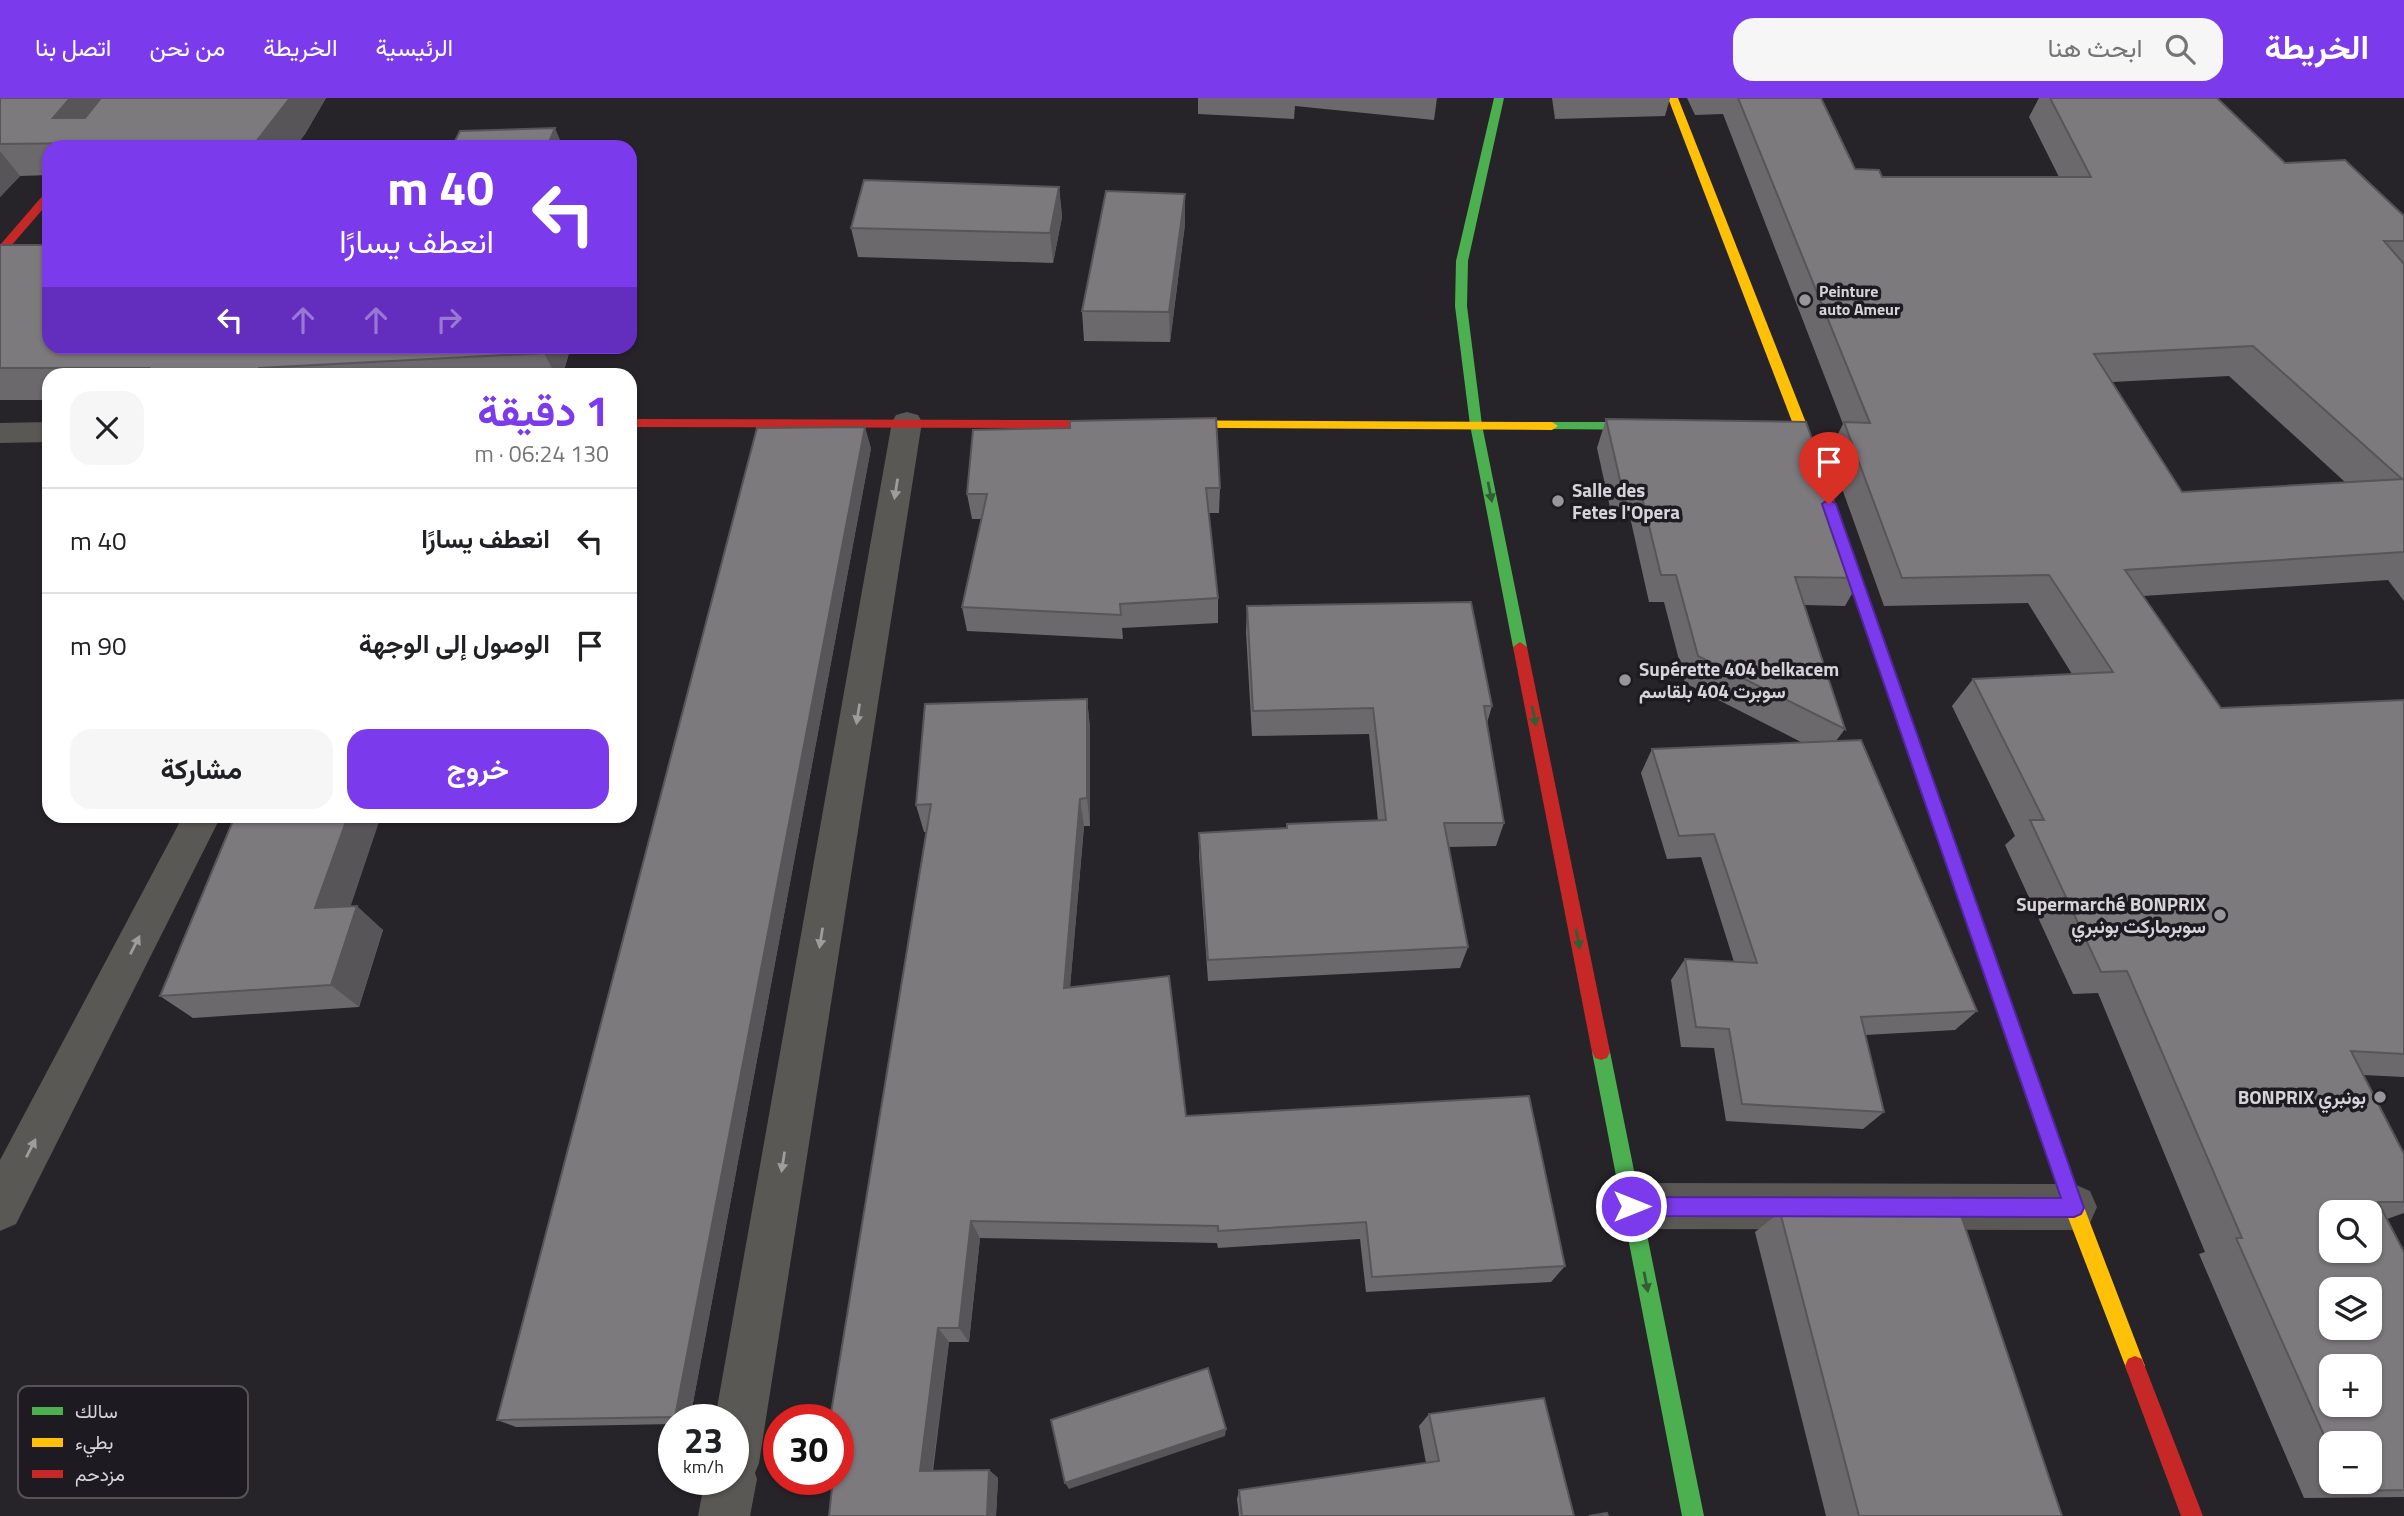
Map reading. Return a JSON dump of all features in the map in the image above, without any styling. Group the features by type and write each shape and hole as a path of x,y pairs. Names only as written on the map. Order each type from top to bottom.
{"main road":[{"path":"1499,98 1462,261 1461,306 1476,425 1693,1516"},
{"path":"1673,98 1795,426 1824,491"},
{"path":"0,252 42,203"},
{"path":"637,424 907,422 1666,426"},
{"path":"1833,517 2074,1208 2192,1516"}],"street":[{"path":"743,1404 907,422"},
{"path":"0,433 42,432"},
{"path":"0,1208 198,823"},
{"path":"1631,1206 2074,1208"},
{"path":"724,1516 728,1495"}],"building":[{"path":"0,98 70,98 53,118 85,118 101,98 290,98 257,140 42,140 42,144 0,144"},
{"path":"1738,98 1821,98 1855,169 1879,170 1882,177 2091,177 2050,98 2217,98 2285,163 2345,160 2404,216 2404,241 2384,241 2404,264 2404,552 2125,570 2221,708 2404,700 2404,1054 2351,1051 2404,1154 2404,1202 2319,1200 2319,1263 2382,1263 2382,1210 2404,1252 2404,1490 2382,1490 2382,1431 2322,1431 2236,1238 2242,1238 2127,971 2101,972 2030,820 2044,820 1973,679 2113,672 2049,575 1902,578 1844,422 1870,423","holes":["2253,346 2402,479 2182,492 2094,354"]},
{"path":"555,128 550,140 456,140 460,131"},
{"path":"864,180 1059,187 1050,233 851,228"},
{"path":"1106,191 1185,194 1169,312 1082,311"},
{"path":"0,245 42,245 42,354 525,354 259,368 0,368"},
{"path":"1216,418 1220,488 1206,488 1218,598 1120,604 1121,615 962,607 987,494 967,494 973,430 1070,428 1070,421"},
{"path":"1606,419 1806,422 1861,578 1795,577 1845,729 1698,656 1676,575 1661,575 1640,489 1622,489"},
{"path":"865,427 677,1404 658,1404 658,1417 497,1420 757,428"},
{"path":"1471,602 1492,706 1484,706 1504,823 1444,823 1468,947 1208,960 1199,833 1287,828 1287,824 1386,820 1373,708 1253,711 1247,606"},
{"path":"1087,699 1087,798 1080,799 1064,988 1169,976 1186,1116 1529,1096 1565,1266 1372,1277 1366,1222 1218,1231 1218,1226 971,1221 959,1328 938,1328 920,1471 989,1470 987,1516 829,1516 831,1495 854,1495 854,1404 832,1404 931,804 916,805 925,704"},
{"path":"1861,740 1977,1011 1861,1017 1884,1112 1742,1104 1729,1029 1696,1027 1685,959 1757,963 1714,834 1679,836 1652,749"},
{"path":"232,823 345,823 315,908 357,906 331,985 160,996"},
{"path":"1780,1212 1960,1212 2062,1516 1859,1516"},
{"path":"1208,1368 1226,1429 1065,1483 1051,1420"},
{"path":"1544,1398 1574,1516 1242,1516 1239,1490 1439,1461 1429,1414"}],"traffic: fast":[{"path":"1499,98 1462,261 1461,306 1476,425 1520,647"},
{"path":"1552,426 1656,426"},
{"path":"1840,535 1952,857"},
{"path":"1601,1052 1693,1516"}],"traffic: slow":[{"path":"1673,98 1818,471"},
{"path":"1071,424 1552,426"},
{"path":"1952,857 2074,1207 2135,1366"}],"traffic: jam":[{"path":"0,252 42,203"},
{"path":"637,423 1071,424"},
{"path":"1520,647 1601,1052"},
{"path":"2135,1366 2192,1516"}],"place":[{"name":"Peinture auto Ameur","path":"1805,300"},
{"name":"Salle des Fetes l'Opera","path":"1558,501"},
{"name":"Supérette 404 belkacem سوبرت 404 بلقاسم","path":"1625,680"},
{"name":"Supermarché BONPRIX سوبرماركت بونبري","path":"2220,915"},
{"name":"BONPRIX بونبري","path":"2380,1097"}],"route":[{"path":"1631,1206 2074,1208 1829,504"}]}
